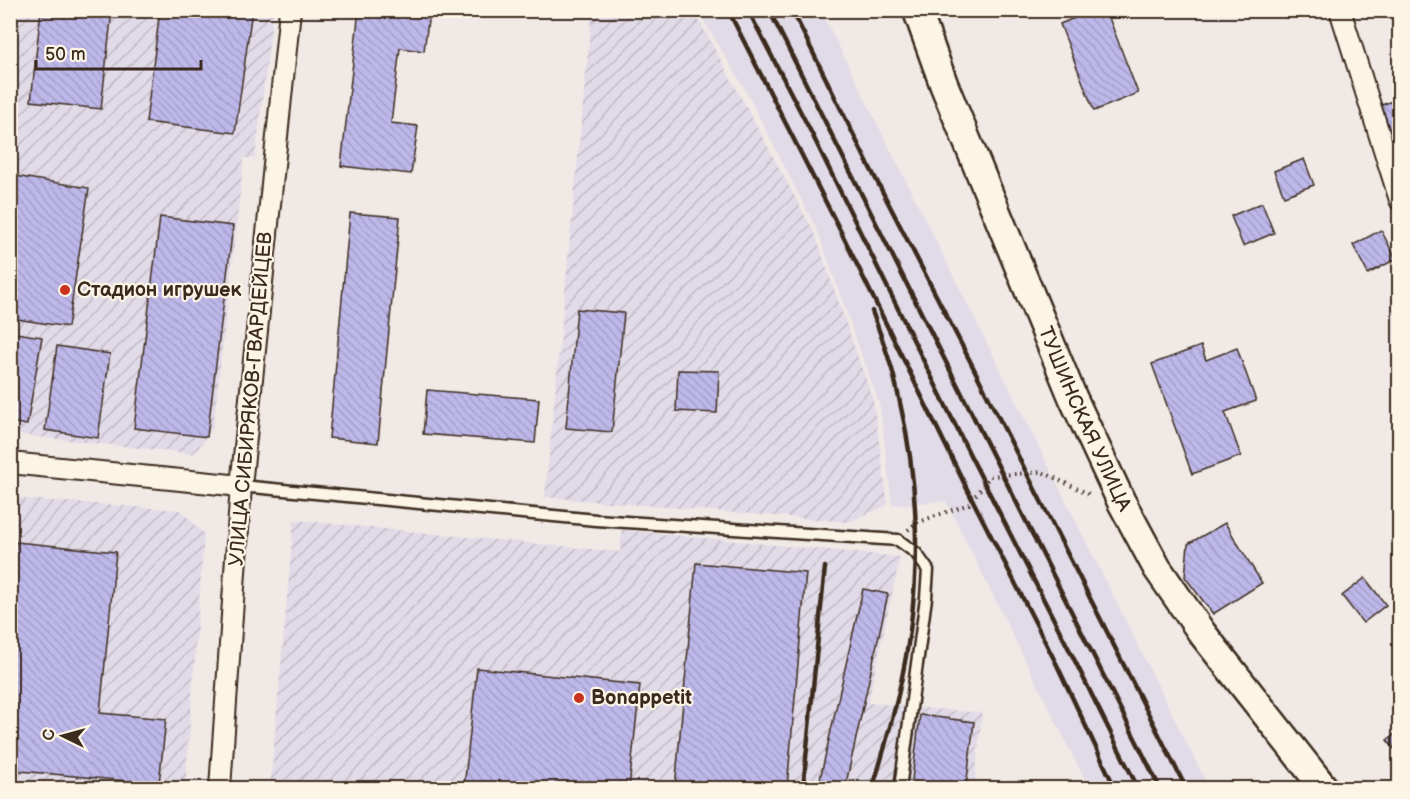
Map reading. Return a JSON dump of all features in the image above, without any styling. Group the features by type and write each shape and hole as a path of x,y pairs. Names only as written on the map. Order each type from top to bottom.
{"main road":[{"name":"ТУШИНСКАЯ УЛИЦА","path":"917,10 944,85 1068,387 1121,501 1157,568 1202,633 1324,789"}],"street":[{"name":"УЛИЦА СИБИРЯКОВ-ГВАРДЕЙЦЕВ","path":"220,789 241,486 290,10"},
{"path":"1340,10 1400,200"},
{"path":"10,463 241,486"}],"lane":[{"path":"241,486 596,520 898,540 916,553 928,570 900,789"}],"path":[{"path":"898,540 916,523 969,504 990,476 1042,472 1088,494 1121,501"}],"shaded area":[{"path":"11,11 273,11 255,158 244,158 213,427 194,454 11,434"},
{"path":"592,11 694,11 814,232 873,400 888,505 848,522 545,497"},
{"path":"698,11 821,11 1209,788 1089,788 946,501 892,505 880,406 818,232 745,89"},
{"path":"10,498 180,510 204,534 185,788 11,788"},
{"path":"294,520 620,552 622,530 900,557 868,703 982,713 974,788 270,788"}],"building":[{"path":"41,10 112,10 101,109 31,101"},
{"path":"160,10 252,10 235,133 146,122"},
{"path":"359,10 402,10 429,14 424,51 400,48 391,123 418,126 411,174 341,166"},
{"path":"1093,10 1106,10 1138,93 1094,111 1060,24"},
{"path":"1400,98 1400,135 1392,138 1379,106"},
{"path":"1304,159 1314,185 1284,196 1274,171"},
{"path":"15,176 89,188 68,327 10,318 10,207"},
{"path":"1262,203 1274,233 1243,246 1231,216"},
{"path":"350,213 400,217 378,443 329,438"},
{"path":"160,217 233,226 207,437 134,428"},
{"path":"1381,230 1396,259 1368,274 1353,245"},
{"path":"577,309 624,313 612,432 566,428"},
{"path":"10,332 42,337 27,425 10,422"},
{"path":"57,346 110,354 98,438 45,430"},
{"path":"1201,346 1206,360 1237,348 1256,401 1225,412 1241,456 1192,474 1152,364"},
{"path":"678,370 719,371 717,413 676,411"},
{"path":"427,390 539,399 535,443 423,434"},
{"path":"1225,523 1262,583 1213,614 1185,577 1188,544"},
{"path":"16,542 116,552 100,713 166,719 159,784 10,770 10,601"},
{"path":"696,563 806,573 787,788 675,788"},
{"path":"1365,578 1386,605 1363,623 1342,596"},
{"path":"863,589 888,594 845,788 818,788"},
{"path":"477,668 640,685 629,788 464,788"},
{"path":"920,715 974,722 966,788 911,788"},
{"path":"1400,730 1400,756 1387,740"}],"railway":[{"path":"728,10 1056,663 1115,788"},
{"path":"748,10 1138,788"},
{"path":"769,10 1160,788"},
{"path":"792,10 1186,788"},
{"path":"872,311 893,371 899,398 913,480 916,520 914,601 909,642 901,682 872,788"},
{"path":"803,788 825,567"}],"place":[{"name":"Стадион игрушек","path":"65,290"},
{"name":"Bonappetit","path":"579,698"}]}
